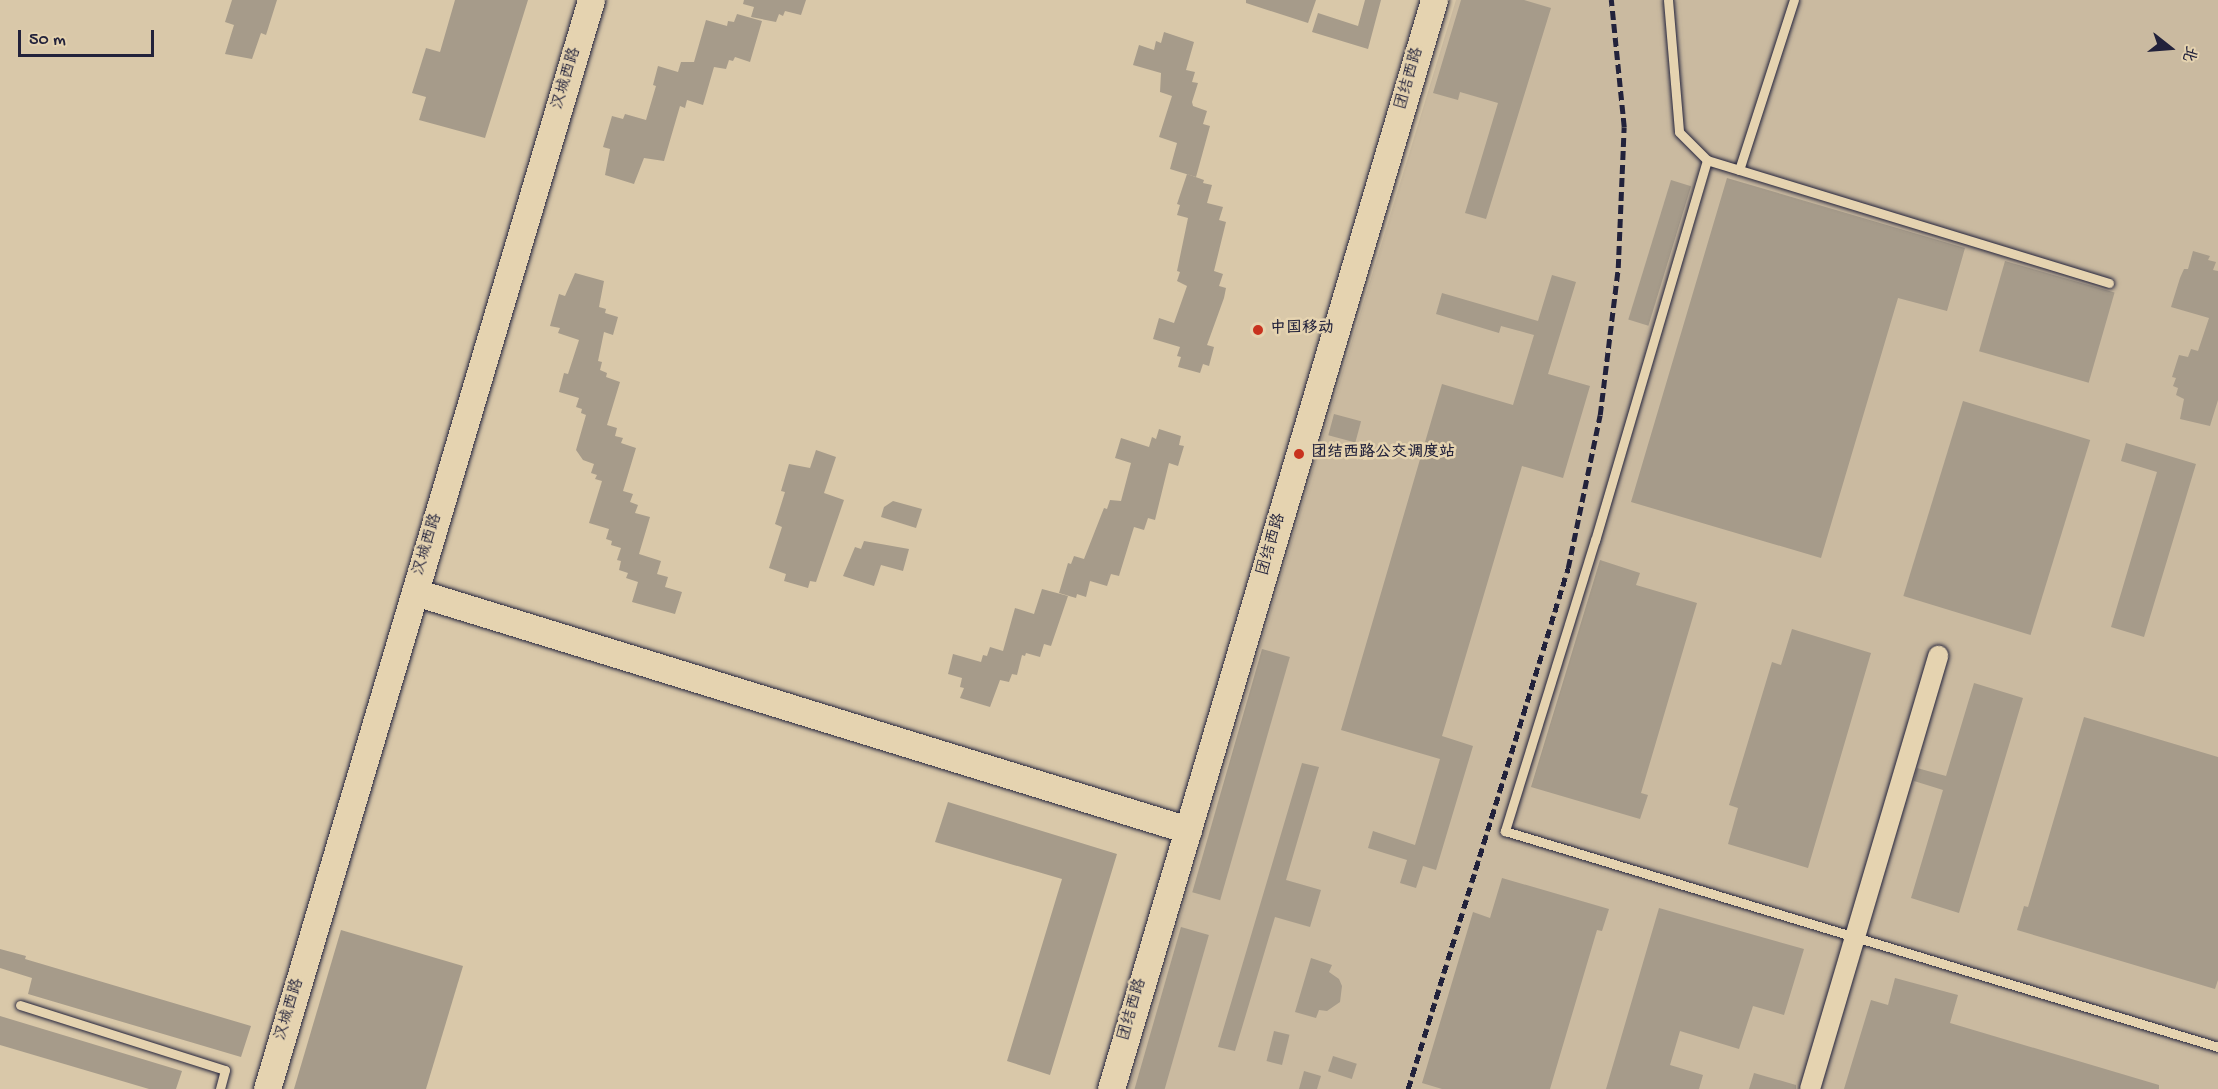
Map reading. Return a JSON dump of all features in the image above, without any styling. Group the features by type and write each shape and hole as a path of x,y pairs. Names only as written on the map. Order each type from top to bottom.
{"street":[{"name":"汉城西路","path":"267,1089 591,0"},
{"name":"团结西路","path":"1111,1089 1434,0"},
{"path":"415,592 1188,830"},
{"path":"1809,1089 1938,656"}],"lane":[{"path":"1668,0 1678,132 1707,160 2109,283"},
{"path":"1739,170 1794,0"},
{"path":"1707,160 1595,540 1505,831 1855,935 2218,1047"},
{"path":"20,1005 225,1070 220,1089"}],"shaded area":[{"path":"1456,0 2218,0 2218,1089 1129,1089 1321,442"}],"building":[{"path":"232,0 277,0 266,35 261,33 252,59 225,54 234,25 225,22"},
{"path":"455,0 528,0 485,138 419,120 426,97 412,93 426,48 440,52"},
{"path":"744,0 806,0 801,15 785,11 783,16 779,14 776,22 751,17 754,7 743,4"},
{"path":"1246,0 1316,0 1308,23 1246,3"},
{"path":"1365,0 1381,0 1368,49 1312,32 1318,13 1358,26"},
{"path":"1461,0 1524,0 1551,8 1486,219 1465,213 1498,103 1460,92 1458,100 1433,93"},
{"path":"737,14 762,21 750,62 735,57 733,61 729,60 726,69 714,67 703,105 687,100 685,108 680,106 664,161 644,158 634,184 605,175 610,149 603,147 612,116 623,119 625,114 646,120 656,86 653,85 658,66 678,72 681,62 694,62 706,20 727,26 728,21 734,22"},
{"path":"1164,32 1194,42 1186,70 1195,72 1192,82 1198,83 1192,102 1193,106 1207,111 1203,124 1210,126 1196,177 1170,169 1177,143 1159,137 1172,96 1160,92 1161,73 1133,65 1139,45 1154,50 1156,41 1161,43"},
{"path":"1187,174 1212,185 1207,203 1223,207 1219,220 1226,222 1214,271 1223,274 1219,286 1226,288 1207,345 1214,347 1209,366 1203,364 1200,373 1178,367 1181,357 1177,356 1180,347 1153,339 1159,318 1174,323 1187,286 1177,281 1188,218 1177,215 1180,205 1177,204"},
{"path":"1727,178 1965,248 1947,311 1898,298 1821,558 1631,502"},
{"path":"1671,180 1691,186 1648,326 1628,320"},
{"path":"2193,251 2210,256 2208,260 2216,262 2213,270 2218,271 2218,400 2210,426 2180,419 2184,399 2176,395 2178,388 2173,386 2176,378 2172,377 2179,355 2188,357 2191,349 2198,351 2209,318 2171,307 2180,278 2184,269 2188,269"},
{"path":"2005,261 2115,292 2089,383 1979,351"},
{"path":"575,273 604,281 599,307 606,309 605,313 618,317 613,335 604,332 598,361 602,362 600,370 607,373 606,377 620,382 607,425 617,428 615,436 623,438 621,443 636,448 623,491 633,494 630,502 638,505 635,513 650,517 639,554 661,561 657,574 668,577 665,587 682,592 675,614 632,602 638,582 626,578 628,573 619,570 621,561 617,560 621,548 611,545 612,541 606,539 609,529 589,523 602,481 595,479 597,475 591,473 594,464 583,460 576,450 586,415 581,413 582,409 576,407 579,398 559,392 564,373 568,374 579,340 558,333 560,328 550,326 559,294 565,296"},
{"path":"1552,275 1576,282 1548,374 1590,386 1563,478 1522,466 1442,736 1473,746 1436,870 1423,866 1416,888 1400,883 1407,860 1368,848 1373,831 1415,845 1440,759 1341,730 1442,384 1513,405 1534,335 1501,326 1499,333 1436,314 1442,293 1538,321"},
{"path":"1963,401 2090,440 2031,635 1903,596"},
{"path":"1334,414 1361,421 1355,442 1328,435"},
{"path":"1159,429 1181,436 1179,445 1184,446 1178,466 1169,463 1155,520 1148,518 1144,530 1134,527 1119,576 1111,574 1107,586 1090,581 1086,597 1077,594 1076,598 1059,593 1068,563 1071,564 1074,556 1084,559 1104,508 1107,509 1110,500 1121,501 1131,463 1115,458 1121,438 1149,447 1152,437 1156,439"},
{"path":"2126,443 2196,464 2144,637 2111,627 2157,472 2121,461"},
{"path":"816,450 836,457 824,493 844,500 816,582 810,581 808,588 784,581 786,574 769,568 782,527 775,524 785,492 781,491 789,464 810,468"},
{"path":"893,501 922,509 916,528 881,517 884,507"},
{"path":"864,541 909,549 903,571 881,565 874,586 843,576 855,547 861,549"},
{"path":"1600,560 1640,573 1636,585 1697,603 1641,793 1648,795 1640,819 1531,787"},
{"path":"1042,589 1068,596 1051,646 1044,644 1040,657 1026,653 1025,656 1022,655 1017,675 1012,674 1009,682 1000,680 990,707 960,698 964,688 960,687 962,678 948,674 953,654 981,662 983,655 987,656 990,647 1003,651 1015,608 1034,614"},
{"path":"1792,629 1871,653 1808,868 1728,844 1738,808 1729,805 1772,662 1781,665"},
{"path":"1262,649 1290,657 1220,900 1192,892"},
{"path":"1974,683 2023,698 1959,913 1911,898 1943,790 1914,781 1917,768 1946,776"},
{"path":"2084,717 2218,757 2218,980 2215,989 2017,930 2024,906 2028,907"},
{"path":"1302,763 1319,767 1286,880 1321,890 1310,927 1275,917 1235,1051 1218,1047"},
{"path":"948,802 1117,854 1050,1075 1007,1061 1062,879 935,842"},
{"path":"1502,878 1609,909 1602,931 1597,930 1550,1089 1442,1089 1422,1083 1473,912 1490,918"},
{"path":"1659,908 1804,949 1784,1015 1753,1006 1739,1049 1680,1031 1670,1065 1703,1075 1699,1089 1606,1089"},
{"path":"1181,927 1209,935 1165,1089 1135,1089"},
{"path":"341,930 463,966 426,1089 294,1089"},
{"path":"0,949 26,956 25,959 251,1026 241,1057 28,994 32,978 0,968"},
{"path":"1311,958 1332,965 1329,972 1339,979 1342,986 1340,1002 1327,1011 1319,1010 1316,1018 1295,1012"},
{"path":"1895,978 1958,995 1950,1023 2159,1085 2159,1089 1844,1089 1871,1000 1888,1005"},
{"path":"0,1016 182,1071 176,1089 149,1089 0,1045"},
{"path":"1274,1031 1290,1035 1282,1065 1267,1061"},
{"path":"1333,1056 1357,1064 1352,1079 1328,1071"},
{"path":"1304,1071 1321,1076 1317,1089 1299,1089"},
{"path":"1754,1073 1796,1085 1796,1089 1749,1089"}],"railway":[{"path":"1408,1089 1568,568 1600,415 1618,268 1624,127 1611,0"}],"place":[{"name":"中国移动","path":"1258,330"},
{"name":"团结西路公交调度站","path":"1299,454"}]}
